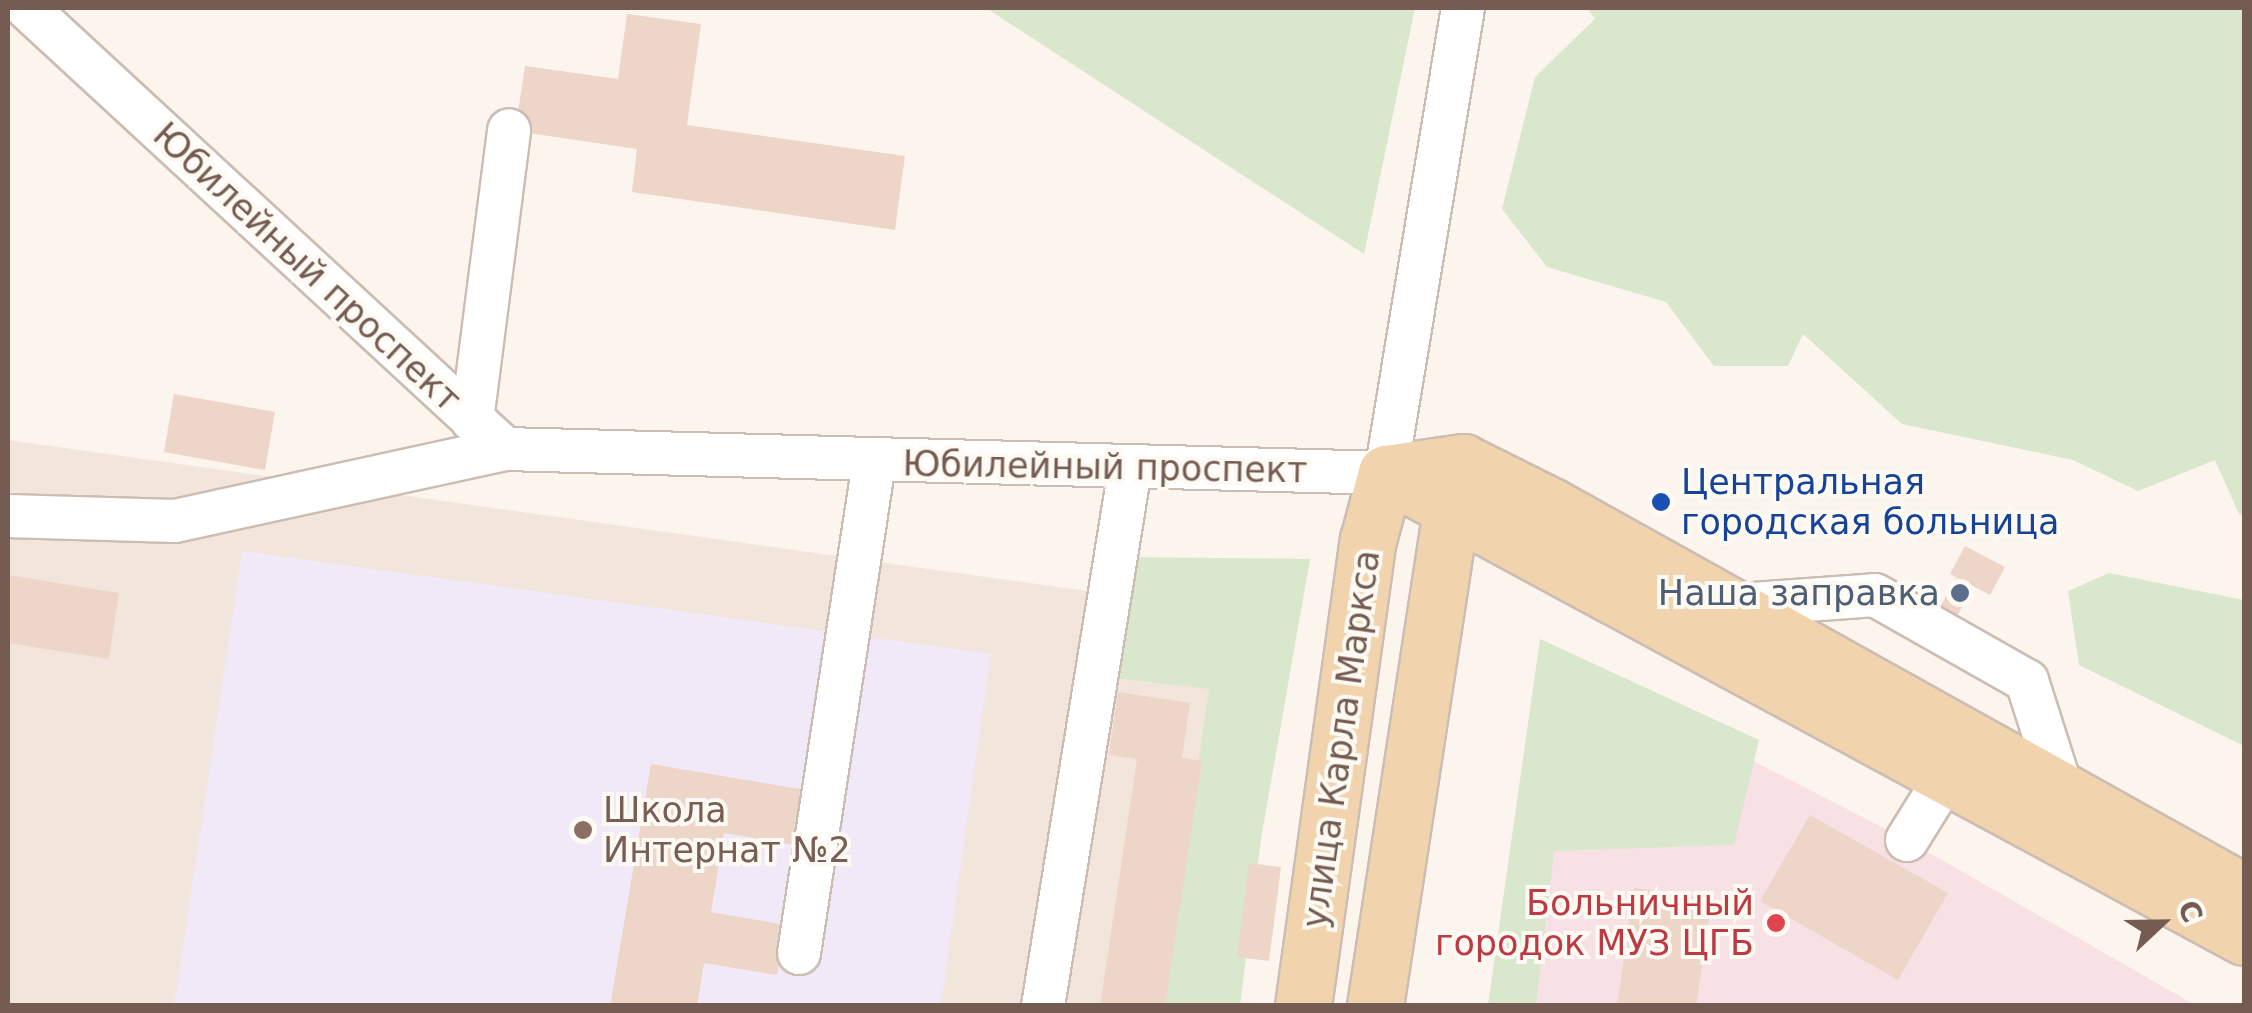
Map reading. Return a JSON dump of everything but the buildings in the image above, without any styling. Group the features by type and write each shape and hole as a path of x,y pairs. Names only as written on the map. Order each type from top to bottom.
{"main road":[{"name":"Юбилейный проспект","path":"1386,474 1463,462 1551,506 2063,794 2184,881 2244,892"},
{"path":"1386,474 1946,777 2184,881 2244,937"},
{"name":"улица Карла Маркса","path":"1303,1006 1368,540 1386,474"},
{"name":"улица Карла Маркса","path":"1375,1006 1451,510"}],"street":[{"name":"Юбилейный проспект","path":"27,8 505,450 1386,474"},
{"path":"1386,474 1463,8"},
{"path":"472,420 509,130"},
{"path":"8,516 175,521 505,450"},
{"path":"800,952 874,462"},
{"path":"1043,1006 1130,469"},
{"path":"1726,606 1875,595 2027,681 2063,794"},
{"path":"1907,840 1946,777"}],"shaded area":[{"path":"8,440 1258,615 1205,1005 8,1006"},
{"name":"Школа Интернат №2","path":"242,551 991,654 941,1005 174,1006"},
{"name":"Больничный городок МУЗ ЦГБ","path":"1531,722 1736,752 1907,840 2195,1005 1489,1006"}],"green space":[{"path":"986,8 1415,8 1364,254"},
{"path":"1587,8 2244,8 2244,515 2239,514 2215,460 2138,491 2073,460 1902,424 1803,334 1788,366 1714,366 1666,302 1547,267 1502,209 1535,77 1595,19"},
{"path":"1120,557 1310,559 1261,839 1240,1005 1163,1005 1209,689 1106,677"},
{"path":"2109,573 2244,600 2244,746 2079,665 2068,591"},
{"path":"1540,639 1759,740 1734,845 1554,851 1536,1005 1488,1005"}],"place":[{"name":"Центральная городская больница","path":"1661,502"},
{"name":"Наша заправка","path":"1960,593"},
{"name":"Школа Интернат №2","path":"583,830"},
{"name":"Больничный городок МУЗ ЦГБ","path":"1776,923"}]}
